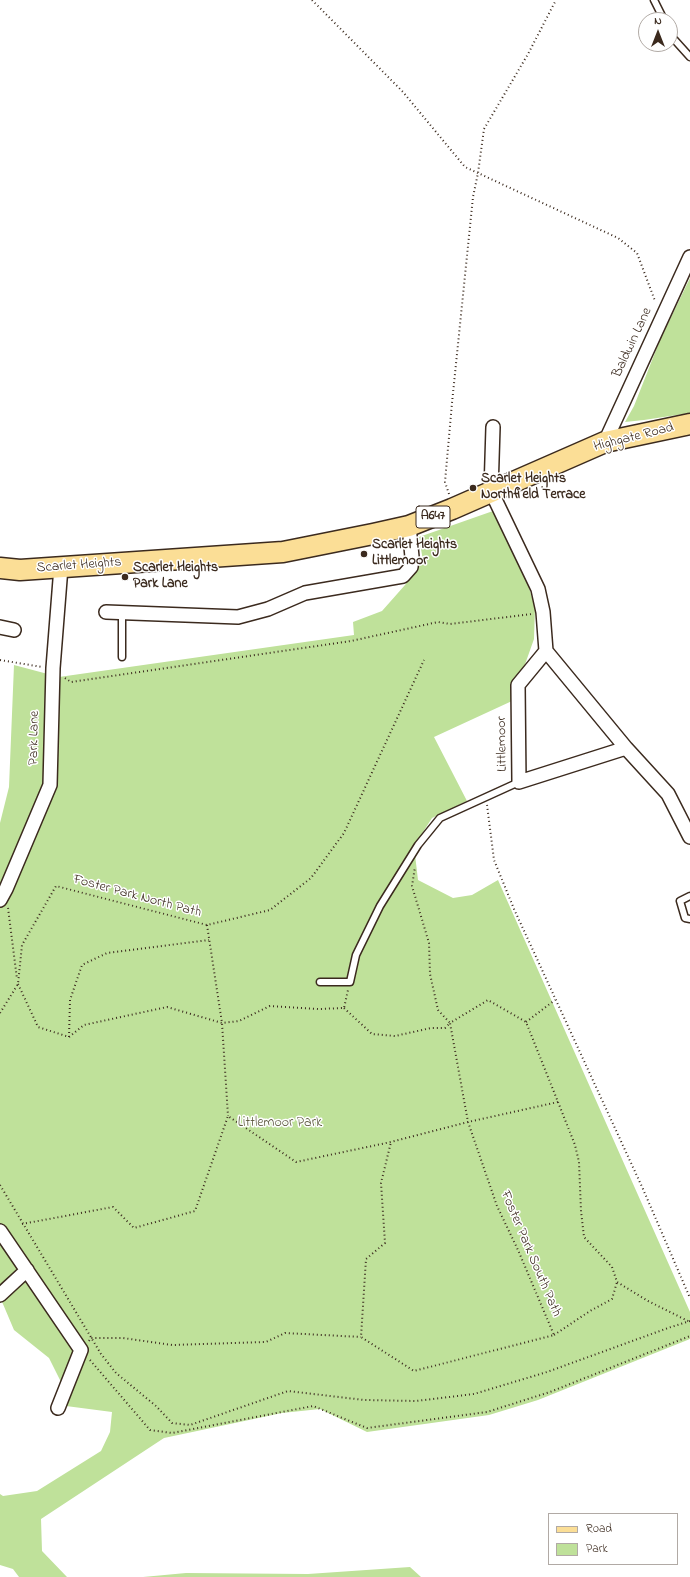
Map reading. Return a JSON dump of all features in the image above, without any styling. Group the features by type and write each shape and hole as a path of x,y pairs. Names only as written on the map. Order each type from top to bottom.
{"main road":[{"name":"Highgate Road","path":"491,491 605,442 690,424"},
{"name":"A647","path":"409,526 452,509 491,491"},
{"name":"Scarlet Heights","path":"0,568 20,570 283,552 409,526"}],"street":[{"name":"Baldwin Lane","path":"605,442 690,257"},
{"path":"493,428 491,491 538,589 543,612 546,651 626,748 668,794 690,837"},
{"path":"106,612 238,617 268,609 305,593 403,576 411,567 412,557 409,526"},
{"name":"Park Lane","path":"3,895 50,785 53,668 61,567"},
{"path":"0,627 14,630"},
{"name":"Littlemoor","path":"546,651 518,685 519,782 626,748"},
{"path":"0,1231 81,1350 58,1408"},
{"path":"0,1295 27,1270"}],"lane":[{"path":"654,0 660,12"},
{"path":"678,43 690,57"},
{"path":"122,613 122,657"},
{"path":"320,982 350,982 356,955 380,906 418,845 440,818 519,782"},
{"path":"690,896 682,899 680,902 685,918 690,919"}],"path":[{"path":"312,0 403,92 465,167 618,238 638,253 657,308 663,317"},
{"path":"452,509 445,482 473,197 484,129 528,54 556,0"},
{"path":"0,660 53,668 71,682 351,641 438,622 450,624 543,612"},
{"name":"Foster Park North Path","path":"0,1013 18,984 22,945 56,886 207,925 270,910 311,878 344,833 424,660"},
{"path":"486,798 494,860 514,909 630,1161 690,1298"},
{"path":"418,845 412,886 429,943 430,974 438,1010 450,1023"},
{"path":"3,895 18,984 38,1028 69,1037"},
{"path":"22,1224 113,1207 134,1228 195,1211 228,1116 222,1023 207,925"},
{"path":"69,1037 70,1000 82,965 107,953 209,940"},
{"path":"344,1008 350,982"},
{"path":"69,1037 84,1025 167,1007 222,1023 239,1021 270,1006 319,1009 344,1008 372,1034 395,1036 431,1028 445,1028 450,1023 488,1000 526,1022 576,1145 579,1162 581,1211 584,1237 612,1267 617,1282 612,1299 590,1311 554,1335"},
{"path":"526,1022 555,1000"},
{"name":"Foster Park South Path","path":"362,1337 414,1371 554,1335 518,1250 497,1206 468,1122 450,1023"},
{"path":"228,1116 296,1162 391,1142 468,1122 558,1102"},
{"path":"91,1338 123,1338 172,1345 266,1342 285,1333 362,1337 366,1259 385,1243 381,1183 391,1142"},
{"path":"0,1185 101,1354 116,1373 156,1406 172,1423 190,1425 288,1391 364,1400 416,1401 474,1394 547,1372 689,1321"},
{"path":"617,1282 648,1301 689,1321"},
{"path":"91,1338 81,1350 150,1430 172,1432 313,1406 367,1428 487,1412 550,1392 690,1336"}],"green space":[{"path":"690,278 690,413 625,422 634,406 660,340"},
{"name":"Littlemoor Park","path":"493,511 527,581 535,608 534,639 512,701 434,737 467,801 432,818 414,846 418,880 453,898 472,895 498,880 690,1312 690,1339 538,1400 489,1415 367,1432 320,1409 282,1413 164,1438 41,1519 42,1551 67,1577 19,1577 13,1569 0,1565 0,1494 3,1496 37,1491 101,1451 110,1432 112,1412 66,1406 60,1380 49,1358 14,1330 0,1297 0,823 9,787 14,665 59,677 354,635 353,622 382,611 405,585 423,561 419,537"},
{"path":"410,1567 421,1577 143,1577 186,1573 308,1574"}],"place":[{"name":"Scarlet Heights Northfield Terrace","path":"473,488"},
{"name":"Scarlet Heights Littlemoor","path":"364,554"},
{"name":"Scarlet Heights Park Lane","path":"125,577"}]}
